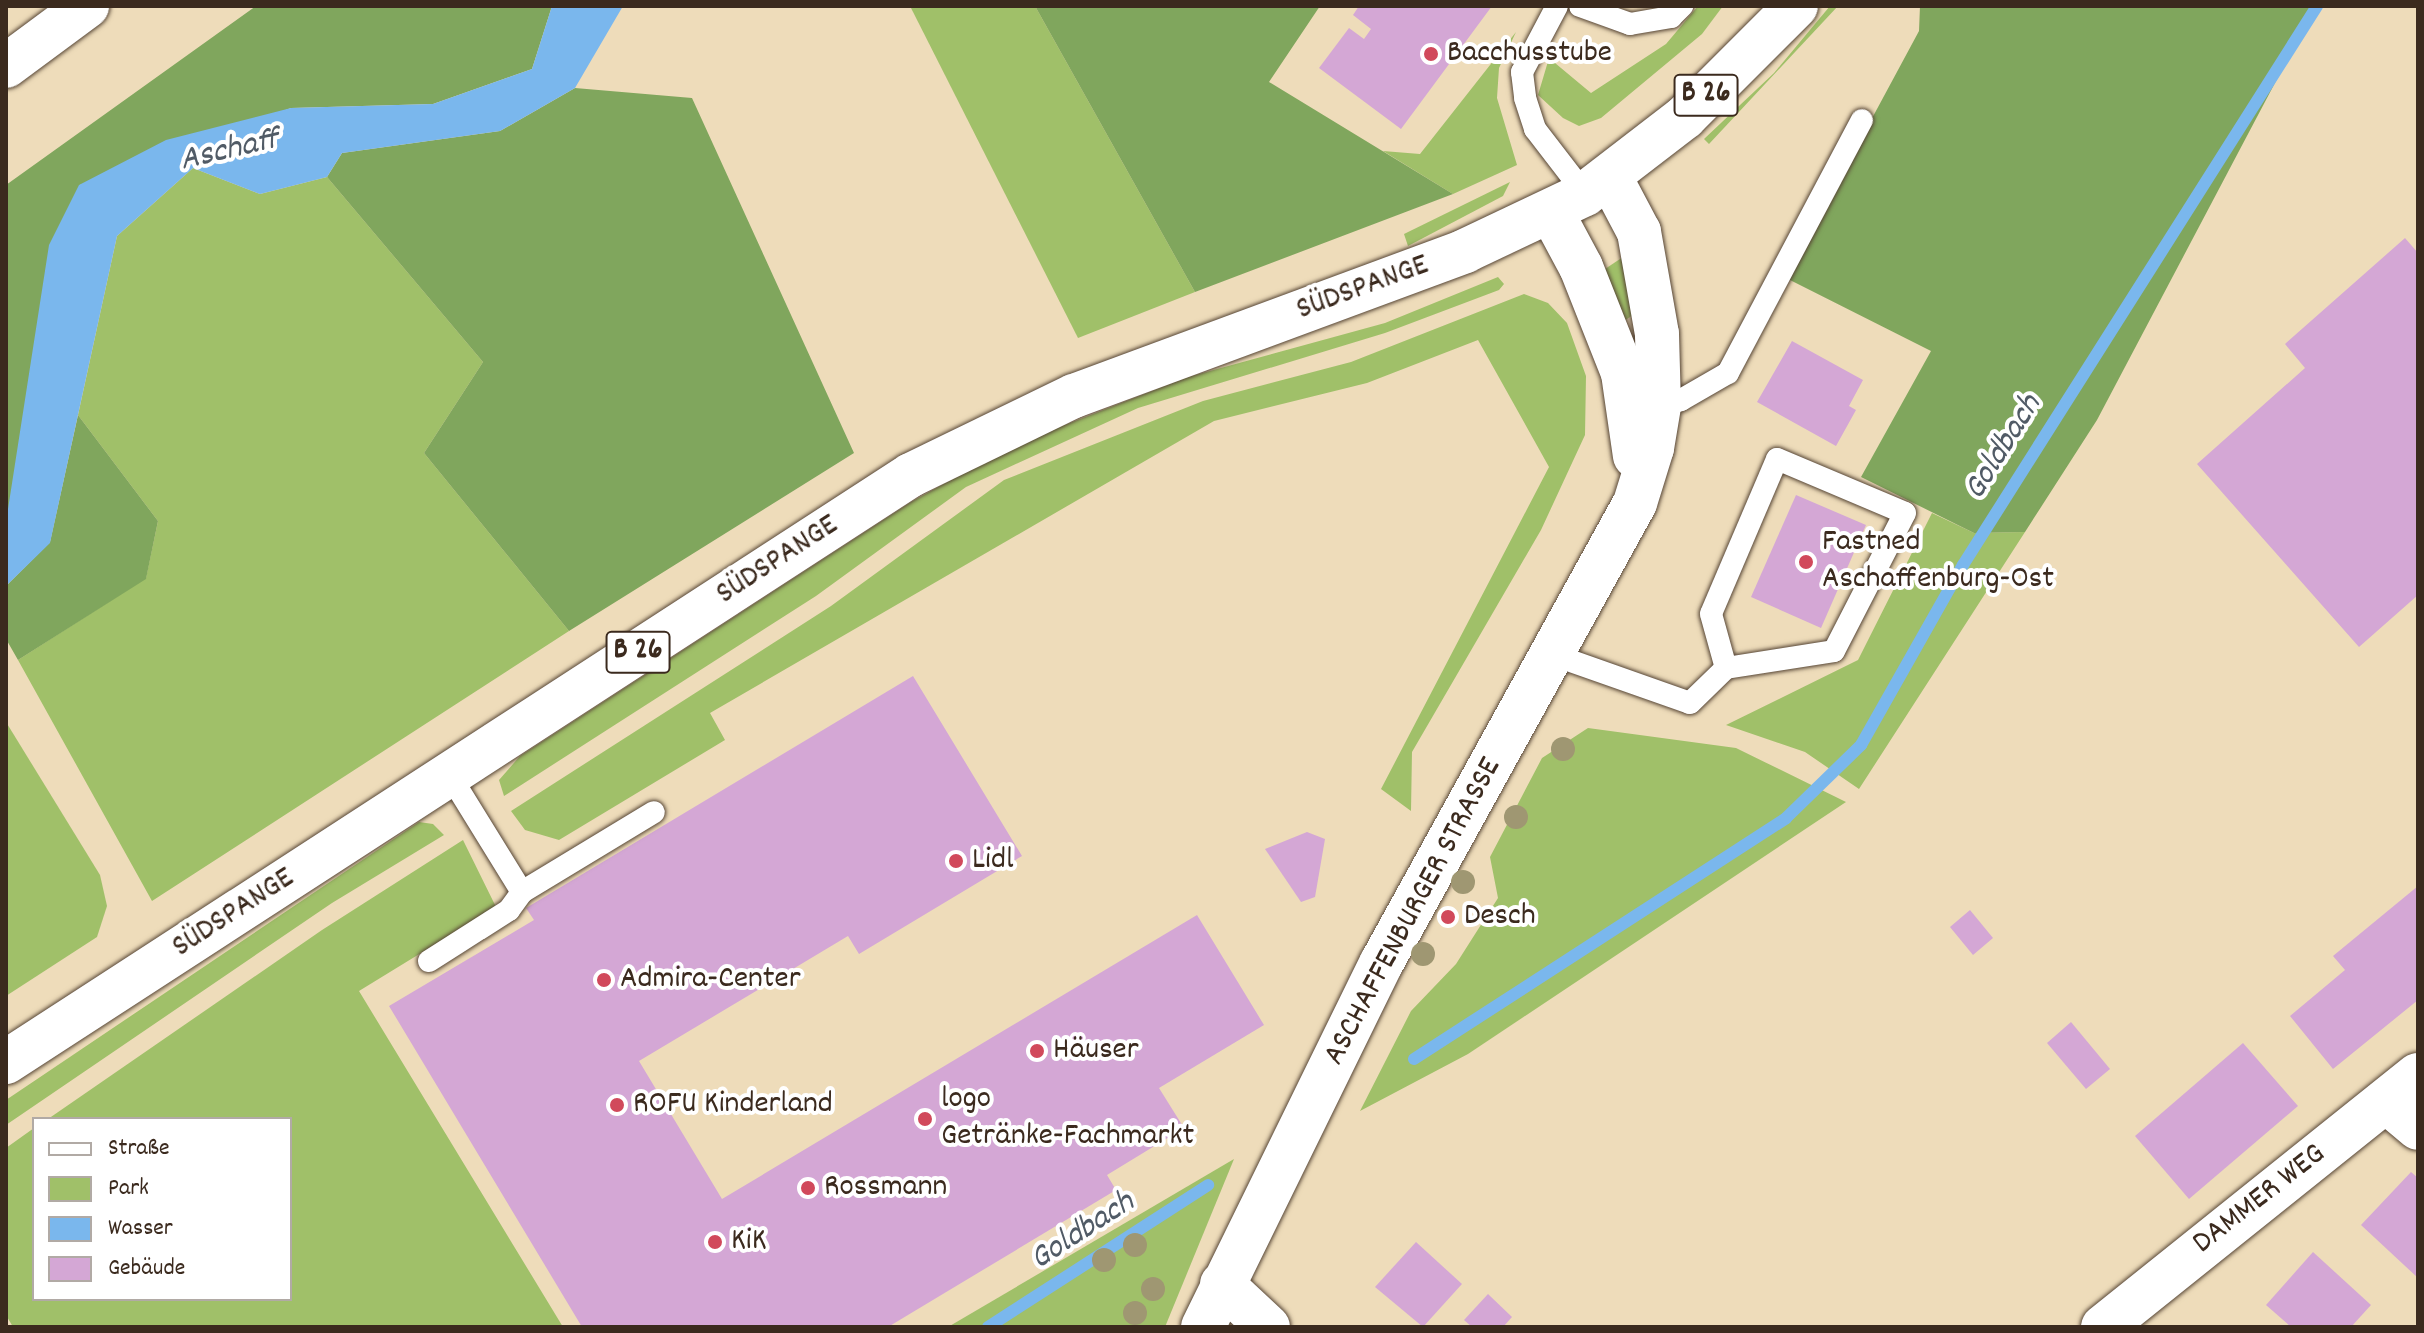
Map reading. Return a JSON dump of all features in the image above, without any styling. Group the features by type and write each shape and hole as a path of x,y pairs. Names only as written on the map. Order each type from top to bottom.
{"main road":[{"path":"6,66 87,6"},
{"name":"B 26","path":"1583,195 1685,117 1796,6"},
{"name":"ASCHAFFENBURGER STRASSE","path":"1583,195 1581,267 1623,373 1644,409"},
{"name":"ASCHAFFENBURGER STRASSE","path":"1203,1327 1382,962 1554,655 1635,503 1652,448 1644,409 1650,283 1639,232 1583,195"},
{"name":"SÜDSPANGE","path":"6,1062 911,475 1074,396 1465,251 1583,195"},
{"name":"DAMMER WEG","path":"2103,1327 2408,1101"},
{"path":"1222,1284 1268,1327"}],"lane":[{"path":"1557,6 1522,72 1525,98 1535,129 1583,195"},
{"path":"1580,6 1630,24 1671,17 1682,6"},
{"path":"1644,409 1728,373 1862,120"},
{"path":"1554,655 1690,703 1726,668 1834,651 1905,513 1777,459 1711,614 1726,668"},
{"path":"449,774 522,892"},
{"path":"429,961 509,910 522,892 654,812"}],"green space":[{"path":"256,6 552,6 532,69 433,104 291,108 80,185 6,522 6,185"},
{"path":"910,6 1035,6 1195,292 1078,338"},
{"path":"1035,6 1320,6 1269,82 1453,194 1195,292"},
{"path":"1698,6 1723,6 1702,34 1601,118 1579,126 1563,118 1538,95 1549,58 1591,93 1666,44"},
{"path":"1830,6 1838,6 1709,144 1704,139 1774,73"},
{"path":"1920,6 2320,6 2295,45 2097,420 2025,532 1974,533 1861,477 1931,351 1786,278 1919,31"},
{"path":"1516,32 1499,68 1497,98 1517,165 1453,194 1383,151 1420,154"},
{"path":"575,88 692,98 854,453 569,631 424,453 483,362 327,177 342,153 500,131"},
{"path":"193,168 260,194 327,177 483,362 424,453 569,631 152,901 18,660 146,578 158,521 78,415 117,236"},
{"path":"1510,182 1503,196 1408,246 1404,234"},
{"path":"1626,255 1636,313 1624,321 1593,277"},
{"path":"1498,277 1504,284 1499,290 1385,333 1138,408 966,487 816,596 504,796 499,780 520,756 911,502 1016,444 1188,377 1385,323"},
{"path":"1524,294 1548,303 1567,323 1586,376 1585,435 1541,530 1412,752 1411,811 1381,789 1549,467 1478,340 1367,383 1214,421 710,713 725,740 559,840 525,830 511,811 831,606 1004,480 1203,401 1351,362"},
{"path":"78,415 158,521 146,579 18,660 6,639 6,586 50,542"},
{"path":"1932,513 1974,533 2025,532 1859,789 1805,752 1726,725 1858,660"},
{"path":"6,722 100,875 107,906 97,937 6,996"},
{"path":"1588,728 1736,748 1846,802 1468,1054 1360,1111 1411,1011 1456,964 1498,898 1490,857 1542,758"},
{"path":"419,822 433,824 444,835 332,903 6,1125 6,1100"},
{"path":"463,840 496,907 359,991 563,1327 13,1327 6,1315 6,1148 32,1129 32,1301 292,1301 292,1117 51,1117 322,930"},
{"path":"1234,1159 1165,1327 948,1327"}],"water":[{"name":"Aschaff","path":"552,6 623,6 575,88 500,131 342,153 327,177 260,194 193,168 117,236 50,543 6,586 6,522 49,245 79,185 166,140 291,108 433,104 532,69"}],"building":[{"path":"1359,6 1492,6 1401,129 1319,68 1349,28 1364,39 1371,29 1353,15"},
{"path":"2405,238 2418,253 2418,595 2359,647 2197,464 2305,368 2285,344"},
{"path":"1792,341 1863,380 1849,406 1856,410 1836,446 1757,402"},
{"name":"Fastned Aschaffenburg-Ost","path":"1796,495 1866,525 1821,628 1751,597"},
{"name":"Admira-Center","path":"913,676 1022,856 859,954 848,936 639,1061 722,1199 1197,915 1264,1025 1159,1088 1184,1128 1107,1175 1116,1190 888,1327 582,1327 389,1006 534,920 526,908"},
{"path":"1307,832 1325,839 1315,897 1301,902 1265,849"},
{"path":"2418,886 2418,1000 2333,1069 2290,1016 2345,970 2333,956"},
{"path":"1970,910 1993,938 1973,955 1950,927"},
{"path":"2071,1022 2110,1069 2086,1089 2047,1043"},
{"path":"2243,1043 2298,1106 2189,1199 2135,1136"},
{"path":"2411,1172 2418,1178 2418,1278 2361,1225"},
{"path":"1416,1242 1462,1284 1423,1327 1375,1287"},
{"path":"2313,1252 2371,1305 2351,1327 2291,1327 2266,1305"},
{"path":"1488,1294 1512,1317 1503,1327 1472,1327 1464,1320"}],"waterway":[{"name":"Goldbach","path":"1414,1059 1786,818 1861,745 1963,565 2317,6"},
{"name":"Goldbach","path":"988,1327 1208,1185"}],"place":[{"name":"Bacchusstube","path":"1431,54"},
{"name":"Fastned Aschaffenburg-Ost","path":"1806,562"},
{"name":"Lidl","path":"956,861"},
{"name":"Desch","path":"1448,917"},
{"name":"Admira-Center","path":"604,980"},
{"name":"Häuser","path":"1037,1051"},
{"name":"ROFU Kinderland","path":"617,1105"},
{"name":"logo Getränke-Fachmarkt","path":"925,1119"},
{"name":"Rossmann","path":"808,1188"},
{"name":"KiK","path":"715,1242"}]}
